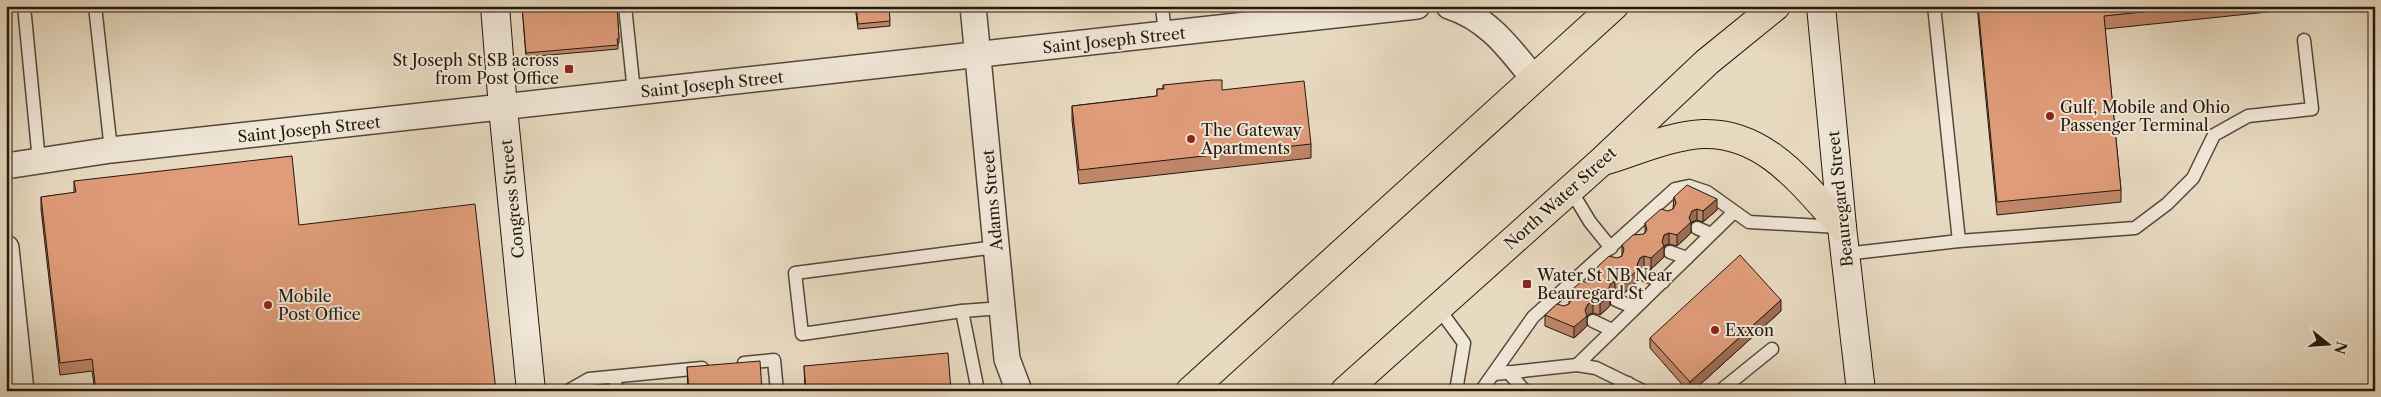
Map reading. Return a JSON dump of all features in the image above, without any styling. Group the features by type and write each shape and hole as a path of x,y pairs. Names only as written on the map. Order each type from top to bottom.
{"highway":[{"path":"1190,391 1614,6"},
{"name":"North Water Street","path":"1345,391 1439,309 1601,162 1707,62 1776,6"},
{"path":"1601,162 1681,137 1703,134 1724,136 1764,149 1801,181 1842,227"}],"street":[{"name":"Congress Street","path":"495,6 502,108 531,391"},
{"name":"Adams Street","path":"973,6 1007,359 1013,389"},
{"name":"Saint Joseph Street","path":"6,166 111,150 1418,6"},
{"path":"1450,6 1480,20 1500,38 1534,79"},
{"name":"Beauregard Street","path":"1821,6 1842,227 1861,391"},
{"path":"6,248 21,391"}],"lane":[{"path":"24,6 39,161"},
{"path":"96,6 111,150"},
{"path":"625,6 634,92"},
{"path":"1162,6 1165,34"},
{"path":"1934,6 1959,241"},
{"path":"1845,254 1959,241 2135,228 2167,204 2193,178 2214,135 2248,116 2312,109 2304,40"},
{"path":"1481,391 1495,374 1533,317 1675,190 1689,186 1707,192 1749,222 1842,227"},
{"path":"1570,189 1606,252 1616,261"},
{"path":"1654,208 1668,214"},
{"path":"1577,365 1734,212"},
{"path":"1696,228 1711,234"},
{"path":"1625,235 1640,240"},
{"path":"996,247 795,273 802,334 1002,308"},
{"path":"1670,252 1687,258"},
{"path":"1645,275 1663,282"},
{"path":"1574,280 1588,286"},
{"path":"1616,300 1636,308"},
{"path":"1549,302 1564,309"},
{"path":"1439,309 1464,343 1456,391"},
{"path":"962,312 978,391"},
{"path":"1593,321 1612,330"},
{"path":"1720,391 1772,349"},
{"path":"568,391 589,380 774,360 777,391"},
{"path":"1495,374 1577,365 1596,368 1643,391"},
{"path":"1508,372 1525,391"},
{"path":"615,377 616,391"},
{"path":"1614,391 1628,383"}],"building":[{"path":"522,6 617,6 618,45 526,53"},
{"path":"856,6 889,6 890,21 858,24"},
{"name":"Gulf, Mobile and Ohio Passenger Terminal","path":"1978,6 2202,6 2104,16 2121,190 1997,202"},
{"name":"The Gateway Apartments","path":"1222,80 1222,90 1304,81 1311,144 1079,170 1072,106 1157,96 1157,89 1164,89 1163,85"},
{"name":"Mobile Post Office","path":"292,156 299,225 475,204 496,391 96,391 92,359 60,363 41,197 76,192 74,181"},
{"path":"1687,185 1717,199 1703,211 1697,209 1692,211 1689,218 1691,222 1677,235 1669,233 1664,235 1662,242 1664,246 1651,258 1644,256 1640,258 1637,265 1639,269 1623,283 1615,281 1611,283 1608,290 1610,295 1600,304 1593,302 1588,304 1585,310 1587,316 1574,327 1545,315 1557,304 1564,306 1569,304 1572,298 1569,292 1582,281 1588,283 1593,281 1596,275 1594,270 1609,256 1617,258 1622,256 1624,249 1622,245 1633,235 1644,234 1647,230 1645,223 1661,209 1668,211 1673,209 1676,203 1674,197"},
{"name":"Exxon","path":"1740,255 1781,300 1690,382 1650,338"},
{"path":"948,353 951,391 806,391 804,366"},
{"path":"760,361 762,391 689,391 687,367"}],"place":[{"name":"St Joseph St SB across from Post Office","path":"569,69"},
{"name":"Gulf, Mobile and Ohio Passenger Terminal","path":"2050,116"},
{"name":"The Gateway Apartments","path":"1191,139"},
{"name":"Water St NB Near Beauregard St","path":"1527,284"},
{"name":"Mobile Post Office","path":"268,305"},
{"name":"Exxon","path":"1715,330"}]}
